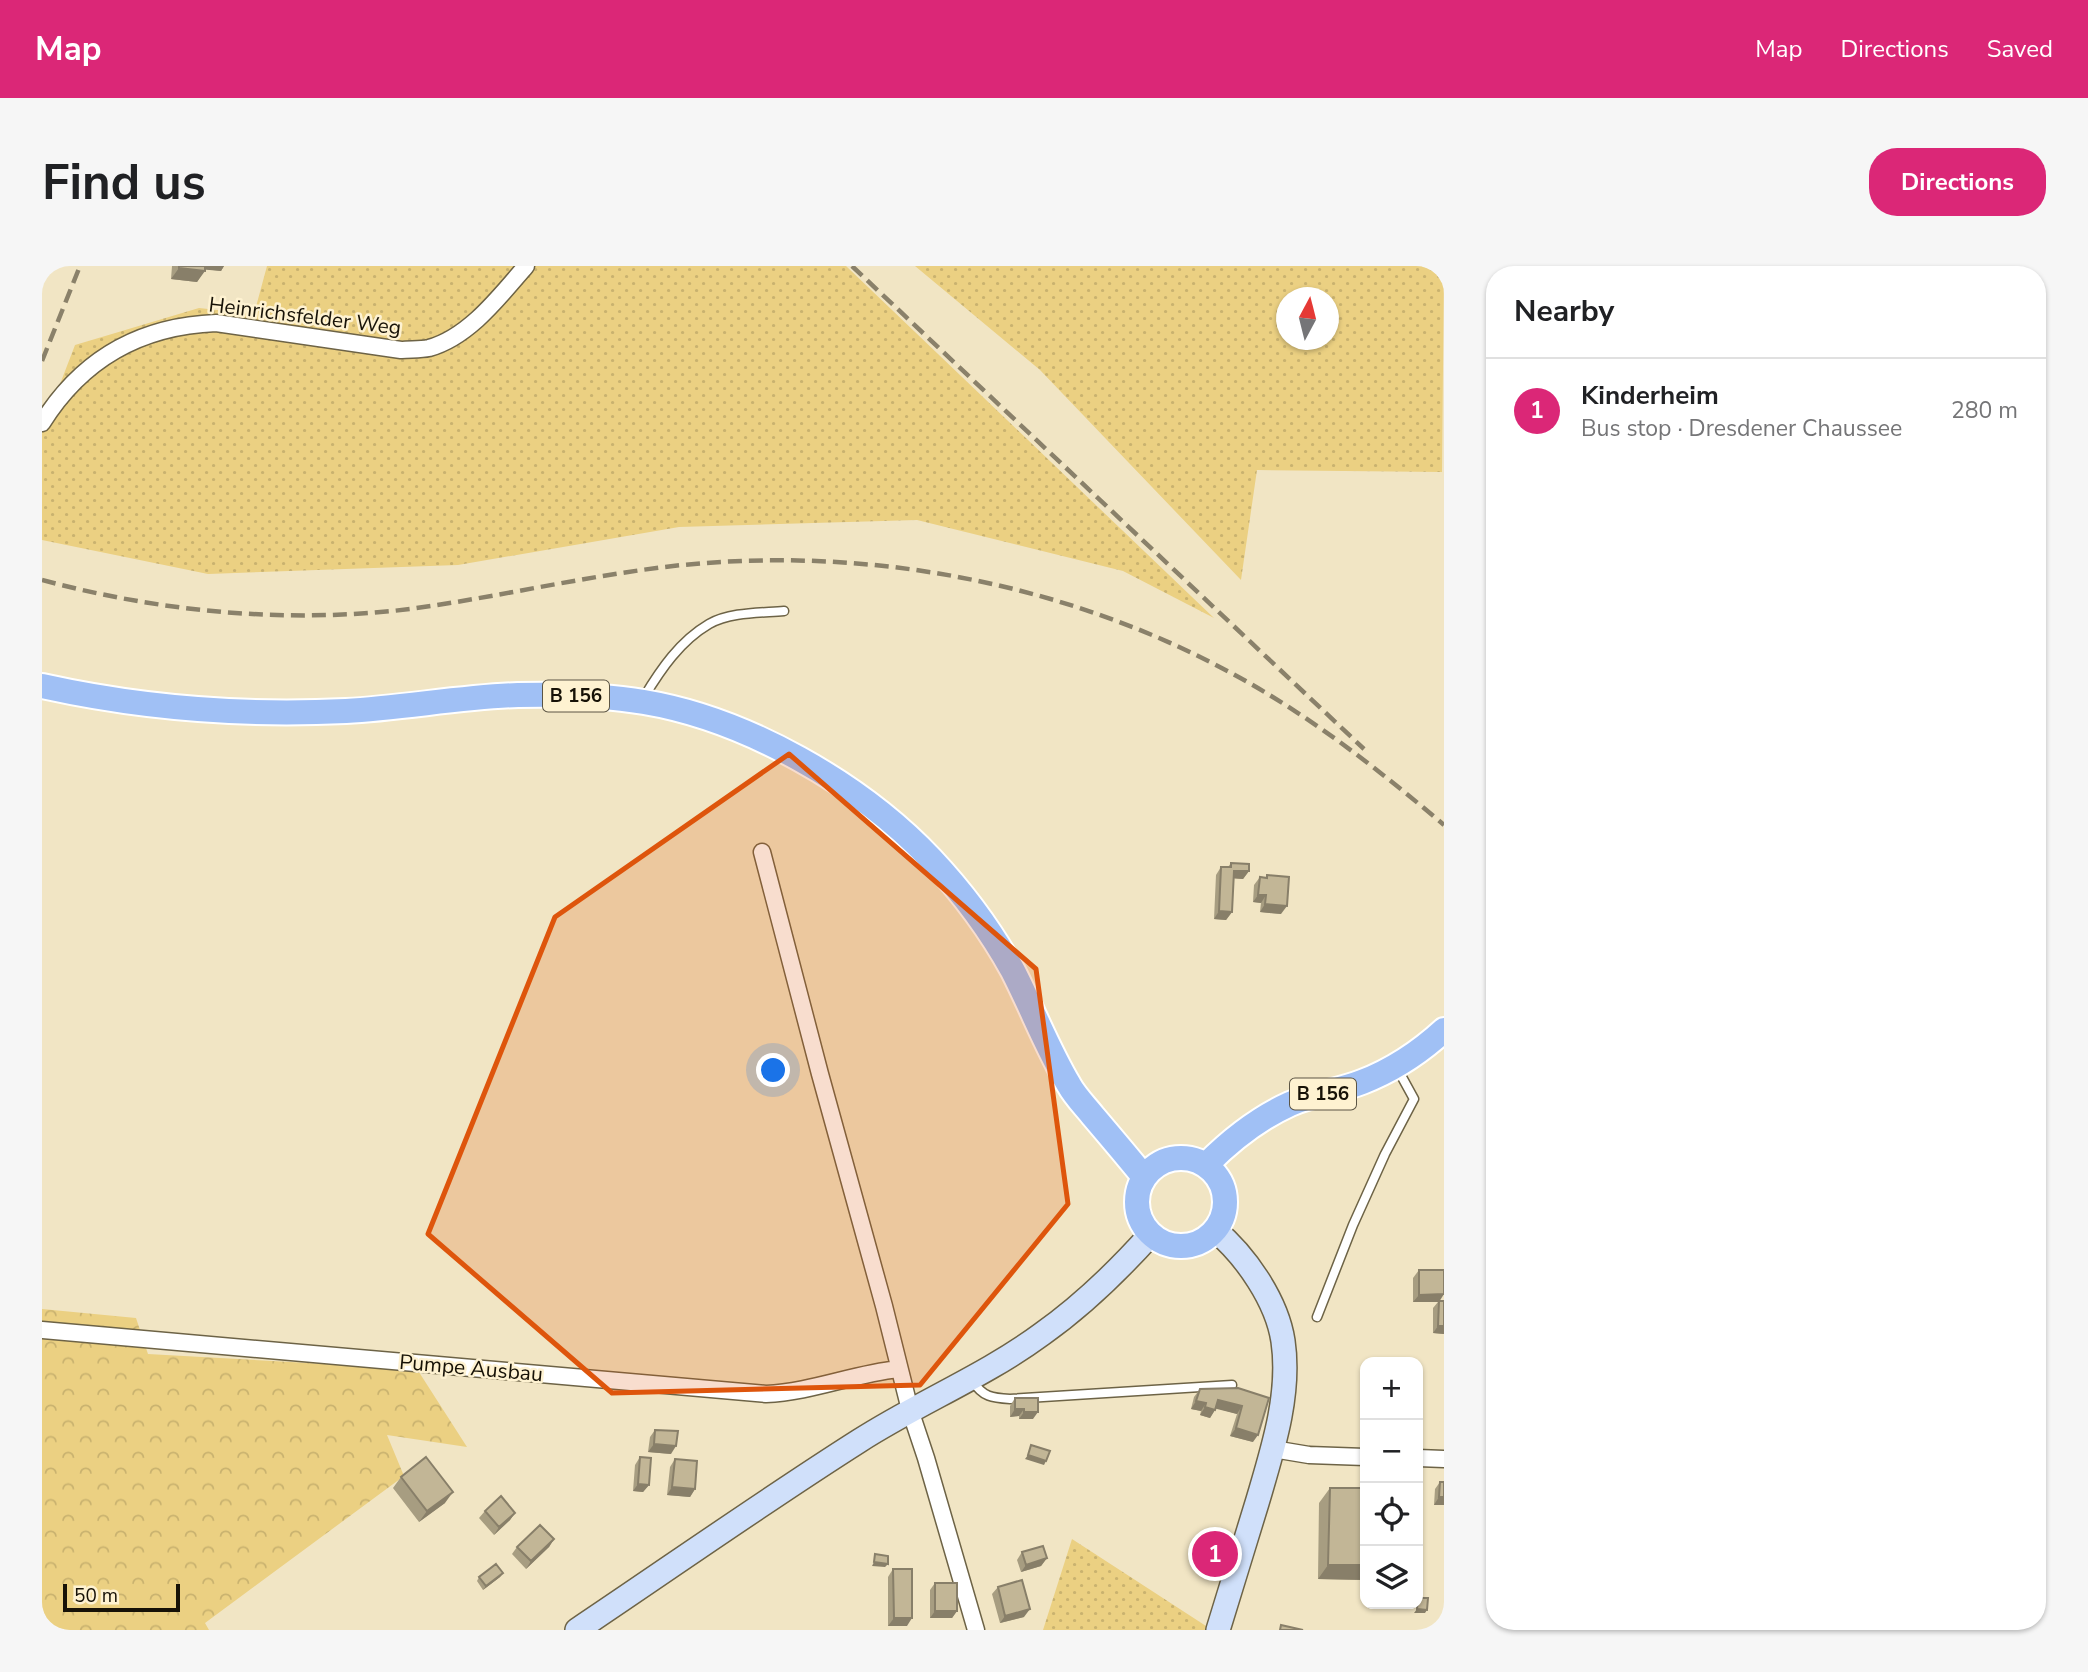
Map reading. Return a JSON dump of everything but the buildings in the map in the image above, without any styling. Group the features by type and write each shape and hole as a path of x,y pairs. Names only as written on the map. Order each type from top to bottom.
{"main road":[{"name":"B 156","path":"42,686 118,701 189,709 266,712 346,711 515,695 641,701 669,707 773,745 844,785 931,859 975,911 1012,969 1070,1087 1144,1177"},
{"name":"B 156","path":"1207,1164 1257,1121 1291,1104 1362,1082 1396,1066 1428,1045 1444,1030"},
{"path":"1179,1157 1194,1158 1207,1164 1219,1180 1225,1196 1223,1215 1216,1230 1195,1244 1178,1246 1163,1242 1151,1234 1141,1221 1137,1205 1138,1192 1144,1177 1164,1161 1179,1157"}],"street":[{"name":"Heinrichsfelder Weg","path":"42,423 65,389 100,359 152,333 187,324 216,323 401,350 429,348 458,333 492,306 526,266"},
{"path":"762,852 884,1306 909,1410 926,1458 976,1630"},
{"path":"1216,1230 1241,1254 1274,1308 1283,1341 1284,1387 1273,1449 1218,1630"},
{"path":"577,1630 859,1441 909,1410 972,1378 1040,1336 1092,1296 1151,1234"},
{"name":"Pumpe Ausbau","path":"42,1330 766,1394 787,1393 874,1372 898,1369"},
{"path":"1273,1449 1309,1455 1360,1457"},
{"path":"1423,1458 1444,1459"}],"lane":[{"path":"641,701 659,672 681,645 710,623 740,615 784,611"},
{"path":"1317,1317 1353,1225 1385,1154 1414,1099 1396,1066"},
{"path":"972,1378 978,1389 990,1398 1010,1399 1232,1385"}],"highlighted area":[{"path":"789,754 1036,969 1068,1204 920,1385 612,1393 428,1234 555,917"}],"green space":[{"path":"267,266 846,266 1214,618 1123,571 917,520 679,527 458,565 208,574 42,540 42,431 75,345 199,308 254,314"},
{"path":"915,266 1444,266 1442,472 1257,470 1241,580 1040,370"},
{"path":"42,1309 136,1318 148,1354 417,1369 467,1447 387,1435 404,1476 205,1623 209,1630 42,1630"},
{"path":"1072,1539 1206,1626 1205,1630 1043,1630"}],"railway":[{"path":"42,361 80,266"},
{"path":"852,266 1364,749"},
{"path":"42,580 178,607 271,615 317,615 410,609 640,570 745,561 818,561 890,567 962,578 1032,594 1101,615 1168,642 1233,674 1289,707 1342,744 1444,825"}],"place":[{"name":"Kinderheim","path":"1215,1554"}]}
